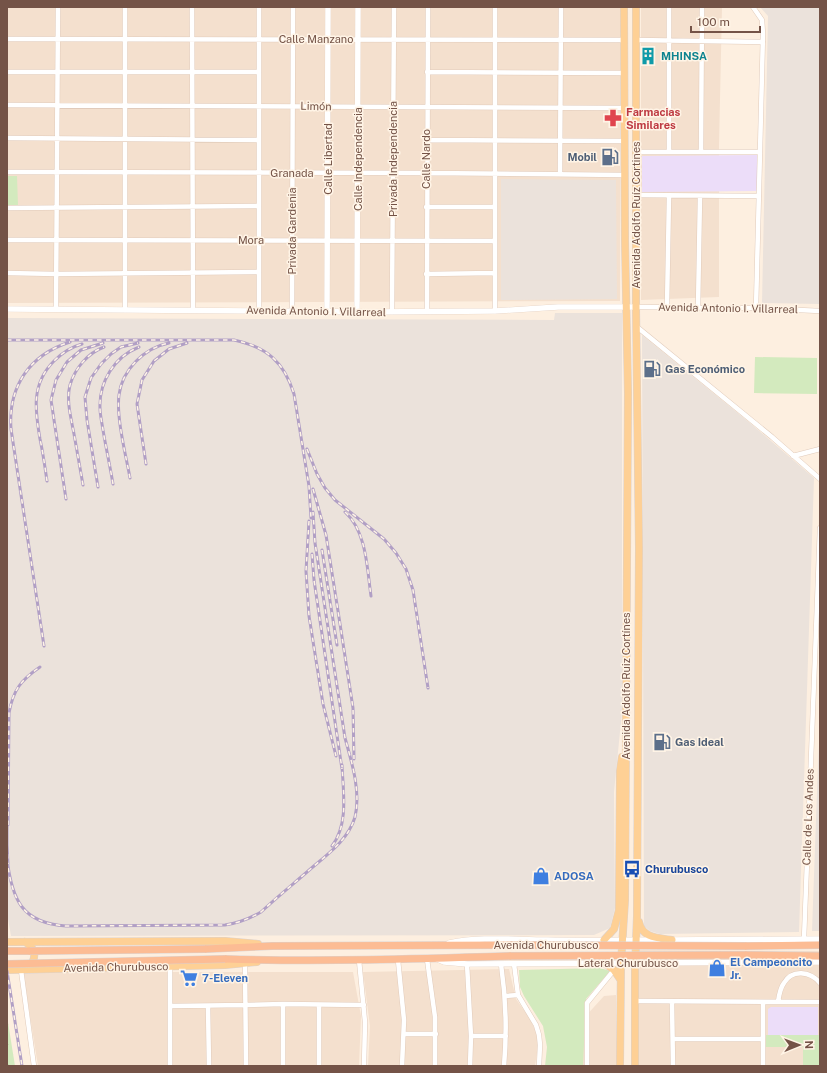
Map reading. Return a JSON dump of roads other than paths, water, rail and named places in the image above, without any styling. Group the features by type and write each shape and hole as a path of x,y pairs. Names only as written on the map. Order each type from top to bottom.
{"highway":[{"path":"812,945 820,948"},
{"name":"Avenida Churubusco","path":"7,951 205,949 272,946 820,945"},
{"name":"Avenida Churubusco","path":"7,964 225,959 398,960 511,956 820,956"}],"main road":[{"name":"Avenida Adolfo Ruíz Cortines","path":"624,7 625,307"},
{"name":"Avenida Adolfo Ruíz Cortines","path":"636,7 637,327"},
{"name":"Avenida Adolfo Ruiz Cortínes","path":"620,1066 620,979 625,900 628,393 625,307"},
{"name":"Avenida Adolfo Ruiz Cortínes","path":"635,1066 639,548 637,327"},
{"path":"604,940 614,929 619,910 620,771 626,727"},
{"path":"637,916 640,927 647,935 672,940"},
{"name":"Avenida Churubusco","path":"7,942 225,941 272,946"},
{"path":"23,970 33,961 34,957 32,947 25,942"},
{"name":"Avenida Churubusco","path":"7,970 225,965 273,960"},
{"path":"604,963 614,970 620,979"}],"street":[{"path":"56,309 58,7"},
{"path":"125,7 125,310"},
{"path":"192,7 191,72 193,310"},
{"path":"259,310 258,240 260,7"},
{"name":"Privada Gardenia","path":"292,311 293,7"},
{"name":"Calle Libertad","path":"326,312 328,7"},
{"name":"Calle Independencia","path":"357,312 358,7"},
{"name":"Privada Independencia","path":"392,312 394,7"},
{"name":"Calle Nardo","path":"426,311 426,106 428,7"},
{"path":"495,7 495,311"},
{"path":"560,174 562,73 561,7"},
{"path":"669,7 669,152"},
{"path":"702,7 702,152"},
{"path":"753,7 762,20 763,42 756,308"},
{"name":"Calle Manzano","path":"7,39 624,40"},
{"path":"636,40 763,42"},
{"path":"7,72 259,72"},
{"path":"427,72 624,72"},
{"name":"Limón","path":"7,105 624,108"},
{"path":"7,138 259,140"},
{"path":"426,140 624,141"},
{"path":"636,152 760,152"},
{"name":"Granada","path":"7,172 624,175"},
{"path":"636,195 759,196"},
{"path":"667,307 669,196"},
{"path":"698,308 700,196"},
{"path":"7,208 259,206"},
{"path":"426,207 494,207"},
{"name":"Mora","path":"7,240 125,241 192,239 494,241"},
{"path":"7,273 259,272"},
{"path":"426,274 494,273"},
{"name":"Avenida Antonio I. Villarreal","path":"7,309 392,312 495,311 558,307 667,307 756,308 820,311"},
{"path":"637,327 820,479"},
{"path":"794,456 820,449"},
{"name":"Calle de Los Andes","path":"804,939 820,528"},
{"name":"Lateral Churubusco","path":"440,945 469,940 820,939"},
{"path":"653,940 653,963"},
{"path":"672,940 672,963"},
{"name":"Lateral Churubusco","path":"436,958 444,962 467,964 820,962"},
{"path":"427,959 434,1000 436,1034 435,1066"},
{"path":"359,960 366,1022 364,1066"},
{"path":"398,960 405,1034 402,1066"},
{"path":"802,962 802,973"},
{"path":"245,963 246,1066"},
{"path":"467,964 471,1036 470,1066"},
{"path":"502,964 506,996 504,1066"},
{"path":"514,964 518,995 536,1026 539,1035 539,1066"},
{"path":"170,966 170,1066"},
{"path":"23,970 34,1066"},
{"path":"587,1066 586,1003 614,970"},
{"path":"778,1002 784,983 792,975 802,973 811,975 820,983"},
{"path":"506,996 518,995"},
{"path":"635,1001 820,1002"},
{"path":"672,1002 673,1066"},
{"path":"762,1066 763,1002"},
{"path":"170,1006 245,1006 283,1004 364,1005"},
{"path":"283,1004 283,1066"},
{"path":"319,1005 319,1066"},
{"path":"208,1006 209,1066"},
{"path":"405,1034 436,1034"},
{"path":"471,1036 506,1036"},
{"path":"673,1039 763,1039"}],"railway":[{"path":"7,340 234,340 246,343 265,352 273,358 285,373 294,394 309,486 311,518"},
{"path":"44,646 11,429 11,414 13,400 18,386 24,375 33,364 43,355 70,342"},
{"path":"66,499 51,400 56,380 67,362 81,350 103,343"},
{"path":"98,487 87,420 85,397 91,378 101,364 121,347 138,343"},
{"path":"130,478 118,404 121,386 130,369 143,355 169,343"},
{"path":"146,464 137,404 142,380 154,361 169,349 187,343"},
{"path":"47,481 36,408 38,388 41,379 54,361 60,355 82,344"},
{"path":"83,485 69,409 69,391 72,379 79,367 88,357 104,347"},
{"path":"113,484 101,416 100,398 105,380 115,364 130,351 139,347"},
{"path":"307,449 317,474 325,488 335,500 384,539 396,553 406,569 413,590 428,688"},
{"path":"313,489 326,535 353,708 354,759"},
{"path":"7,859 12,886 22,907 29,914 39,920 51,924 66,926 225,925 252,917 261,912 335,848 352,826 357,807 357,798 353,767 345,738 315,543 313,512"},
{"path":"345,512 352,520 362,540 367,563 371,596"},
{"path":"309,521 306,571 309,616 323,704 336,756"},
{"path":"322,550 337,645"},
{"path":"312,554 314,580 342,769"},
{"path":"8,825 9,713 13,698 19,686 28,676 40,667"},
{"path":"332,846 341,828 343,818 344,796 342,765"},
{"path":"7,822 7,845"},
{"path":"7,845 8,864"},
{"path":"7,971 22,1066"}],"place":[{"name":"MHINSA","path":"648,56"},
{"name":"Farmacias Similares","path":"613,118"},
{"name":"Mobil","path":"610,157"},
{"name":"Gas Económico","path":"652,369"},
{"name":"Gas Ideal","path":"662,742"},
{"name":"Churubusco","path":"632,869"},
{"name":"ADOSA","path":"541,876"},
{"name":"El Campeoncito Jr.","path":"717,968"},
{"name":"7-Eleven","path":"189,978"}]}
